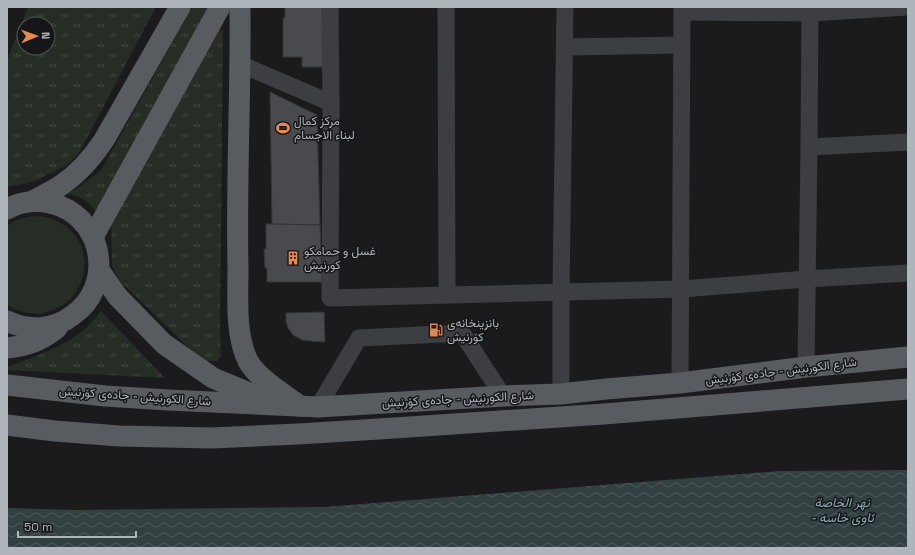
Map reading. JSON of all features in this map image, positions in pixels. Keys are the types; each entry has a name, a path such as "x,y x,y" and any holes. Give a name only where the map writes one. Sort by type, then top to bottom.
{"main road":[{"path":"7,209 14,205 33,201 60,186 87,163 104,140 180,7"},
{"path":"94,237 220,7"},
{"path":"240,7 237,231 239,326 242,345 249,363 255,371 264,379 309,406"},
{"path":"7,348 36,342 50,334 80,311 89,299 96,285 99,270 98,253 94,237 83,222 68,210 51,203 33,201"},
{"path":"99,270 118,297 164,344 213,378 250,393 309,406"},
{"path":"7,321 20,326 44,328 67,320"},
{"name":"شارع الكورنيش - جادەی کۆرنیش","path":"7,385 105,396 309,406 561,394 606,389 680,384 806,367 908,357"},
{"name":"شارع الكورنيش - جادەی کۆرنیش","path":"7,425 55,431 119,436 211,438 379,429 573,416 908,389"}],"street":[{"path":"330,7 330,298 681,289 908,273"},
{"path":"446,7 447,295"},
{"path":"561,394 565,7"},
{"path":"680,384 682,10 810,10 906,7"},
{"path":"806,367 810,10"},
{"path":"565,47 682,45"},
{"path":"240,64 331,103"},
{"path":"809,147 908,142"},
{"path":"309,406 359,338 462,333 503,396"}],"green space":[{"path":"28,7 156,7 79,153 67,165 37,180 7,188 7,60 16,37 16,56 56,56 56,16 24,16"},
{"path":"192,7 209,7 98,215 85,200 77,196 67,194 81,186 102,169"},
{"path":"214,30 223,30 221,356 217,361 206,361 189,348 121,282 112,266 111,217"},
{"path":"40,216 62,223 68,228 77,238 85,262 79,287 72,297 62,306 41,314 19,311 7,304 7,226 27,217"},
{"path":"101,311 165,378 7,370 7,367 52,350 73,338 91,323"}],"water":[{"name":"نهر الخاصة - ئاوی خاسە","path":"908,470 908,548 7,548 7,508 75,510 325,507 780,471"}],"building":[{"path":"285,7 322,7 323,67 302,67 302,57 283,57 283,18 285,18"},
{"path":"270,92 317,115 320,225 272,224"},
{"name":"غسل و حمامكو كورنيش","path":"266,224 320,225 322,282 267,282 267,268 265,268 264,249 266,249"},
{"path":"324,312 325,342 302,340 293,335 288,328 286,313"}],"place":[{"name":"مركز كمال لبناء الاجسام","path":"283,128"},
{"name":"غسل و حمامكو كورنيش","path":"293,258"},
{"name":"بانزینخانەی کۆرنیش","path":"436,330"}]}
